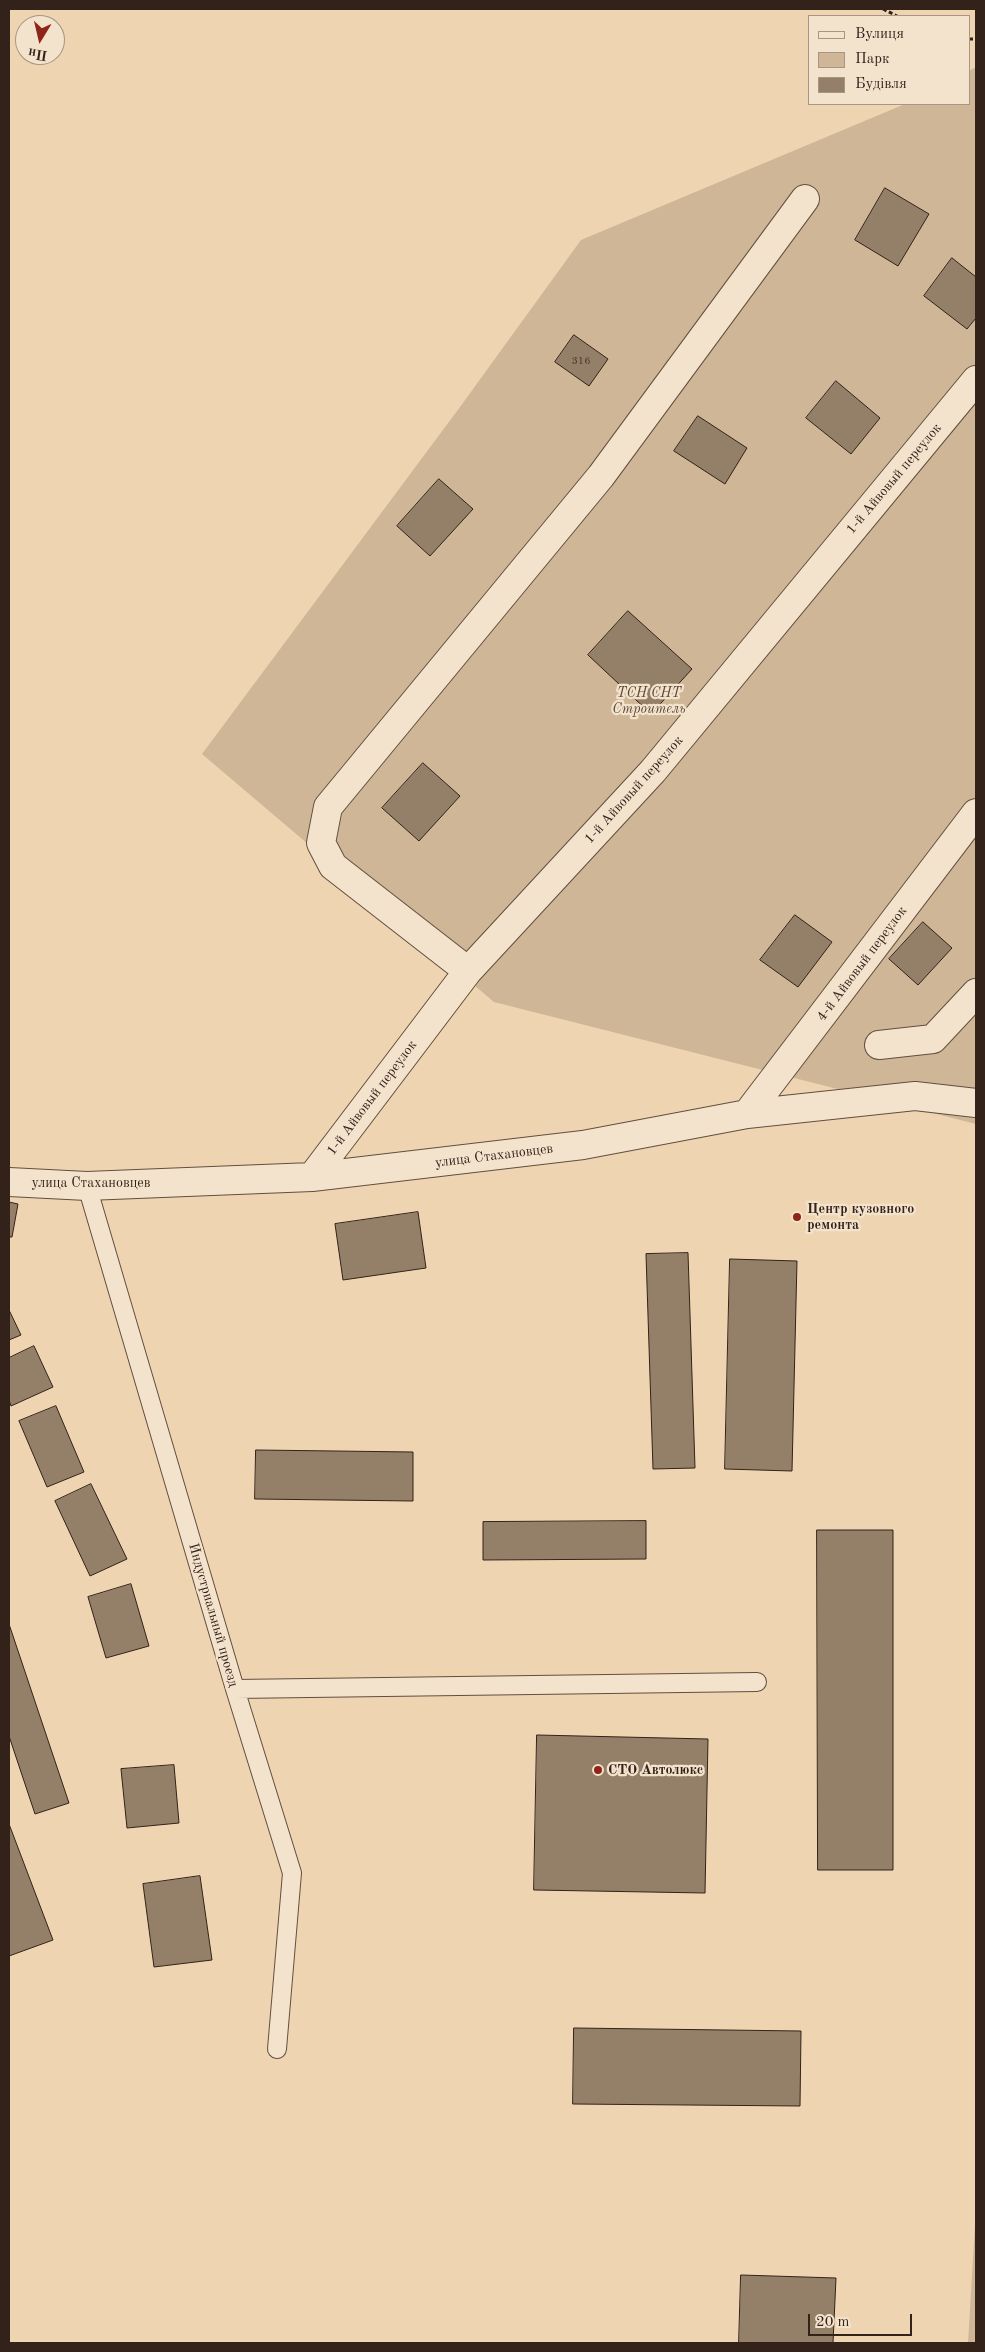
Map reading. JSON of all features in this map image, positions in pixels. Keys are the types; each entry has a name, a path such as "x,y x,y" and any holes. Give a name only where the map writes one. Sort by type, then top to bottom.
{"street":[{"path":"468,971 333,866 321,843 328,807 601,476 805,199"},
{"name":"1-й Айвовый переулок","path":"312,1177 468,971 653,771 976,380"},
{"name":"4-й Айвовый переулок","path":"747,1114 976,813"},
{"path":"879,1046 933,1039 976,993"},
{"name":"улица Стахановцев","path":"9,1182 87,1186 312,1177 583,1145 747,1114 915,1096 976,1103"}],"lane":[{"name":"Индустриальный проезд","path":"87,1186 235,1689 292,1872 278,2049"},
{"path":"235,1689 757,1682"}],"path":[{"path":"883,9 895,15"}],"green space":[{"name":"ТСН СНТ Строитель","path":"976,67 976,1124 494,1002 202,754 460,407 581,240 903,105 970,105 970,70"},
{"path":"976,2208 976,2343 968,2343"}],"building":[{"path":"885,188 929,214 898,266 855,240"},
{"path":"952,258 976,277 976,318 967,329 924,296"},
{"path":"574,335 608,359 589,386 555,362"},
{"path":"836,381 880,418 851,454 806,418"},
{"path":"698,416 747,448 725,484 674,451"},
{"path":"439,479 473,509 430,556 397,526"},
{"path":"628,611 692,669 651,714 588,655"},
{"path":"423,763 460,796 419,841 382,808"},
{"path":"795,915 832,942 798,987 760,960"},
{"path":"923,922 952,948 918,985 889,959"},
{"path":"9,1202 18,1204 12,1237 9,1237"},
{"path":"418,1212 426,1268 343,1280 335,1224"},
{"path":"688,1253 695,1468 653,1469 646,1254"},
{"path":"730,1259 797,1261 792,1471 725,1469"},
{"path":"9,1310 21,1335 9,1340"},
{"path":"34,1346 53,1387 11,1406 9,1400 9,1358"},
{"path":"56,1406 84,1472 47,1487 19,1421"},
{"path":"256,1450 413,1452 413,1501 255,1499"},
{"path":"91,1484 127,1559 90,1576 55,1501"},
{"path":"646,1521 646,1559 483,1560 483,1522"},
{"path":"817,1530 893,1530 893,1870 818,1870"},
{"path":"131,1584 149,1646 106,1658 88,1597"},
{"path":"9,1624 69,1803 35,1814 9,1736"},
{"path":"537,1735 708,1739 705,1893 534,1890"},
{"path":"174,1765 179,1823 127,1828 121,1769"},
{"path":"9,1824 53,1940 9,1956"},
{"path":"200,1876 212,1960 154,1967 143,1884"},
{"path":"574,2028 801,2031 800,2106 573,2104"},
{"path":"741,2275 836,2278 833,2343 739,2343"}],"place":[{"name":"Центр кузовного ремонта","path":"797,1217"},
{"name":"СТО Автолюкс","path":"598,1770"}]}
